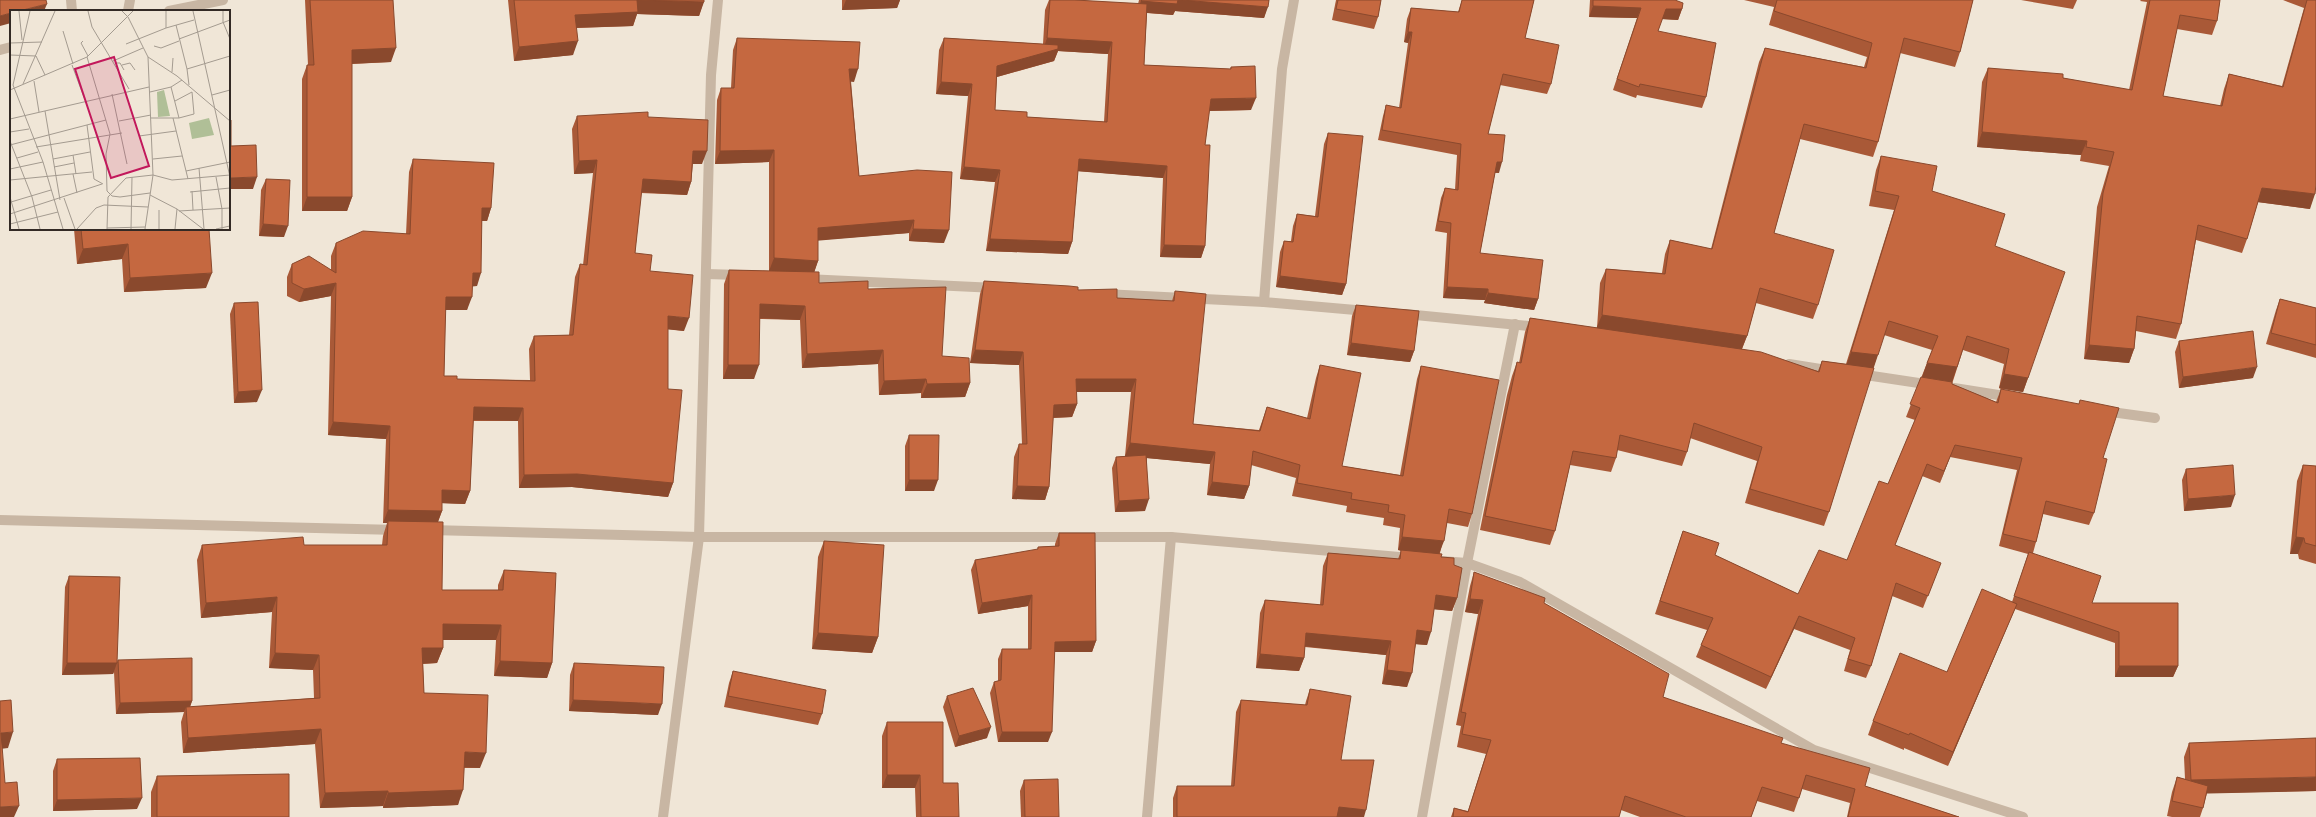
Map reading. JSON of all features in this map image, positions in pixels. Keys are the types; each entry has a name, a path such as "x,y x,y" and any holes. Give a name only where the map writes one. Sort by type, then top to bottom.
{"street":[{"path":"71,0 72,10"},
{"path":"128,10 130,0"},
{"path":"174,10 223,0"},
{"path":"663,817 699,536 711,75 718,0"},
{"path":"1264,302 1282,69 1294,0"},
{"path":"0,50 10,47"},
{"path":"706,274 754,276"},
{"path":"794,278 1009,289"},
{"path":"1097,294 1264,302 1374,312"},
{"path":"1398,314 1547,328"},
{"path":"1422,817 1467,563 1515,324"},
{"path":"1776,362 2021,398"},
{"path":"2092,409 2155,418"},
{"path":"0,520 405,530"},
{"path":"421,530 699,536 1171,537 1467,563 1520,582 1814,750 2023,817"},
{"path":"1147,817 1171,537"}],"building":[{"path":"0,0 46,0 47,4 23,10 10,10 10,13 0,16"},
{"path":"310,0 393,0 396,48 352,50 352,197 307,197 307,65 314,65"},
{"path":"514,0 637,0 638,12 575,15 578,41 519,47"},
{"path":"637,0 704,0 704,2"},
{"path":"1050,0 1147,4 1144,65 1231,69 1231,67 1255,66 1256,98 1211,99 1205,145 1210,145 1205,246 1164,245 1167,166 1079,159 1072,242 990,239 1000,170 964,167 972,84 941,82 944,38 1058,45 1058,49 997,66 995,110 1027,112 1027,117 1107,122 1112,42 1047,38"},
{"path":"1178,0 1177,4 1141,1"},
{"path":"1182,0 1269,0 1268,7"},
{"path":"1338,0 1381,0 1378,17 1336,9"},
{"path":"1462,0 1534,0 1525,38 1559,45 1551,84 1503,74 1488,134 1505,135 1502,162 1497,162 1480,253 1543,260 1538,299 1488,293 1488,289 1447,287 1451,223 1438,221 1445,188 1458,190 1461,144 1382,130 1386,105 1401,108 1412,32 1408,32 1411,8 1459,12"},
{"path":"1593,0 1675,0 1683,3 1682,9 1666,9 1658,31 1716,43 1706,97 1640,84 1639,87 1617,79 1641,8 1593,6"},
{"path":"1777,0 1973,0 1960,52 1904,38 1878,142 1804,124 1774,233 1834,250 1818,305 1760,288 1747,336 1602,315 1606,269 1665,274 1670,240 1712,249 1765,48 1866,68 1872,43 1774,11"},
{"path":"2150,0 2220,0 2217,21 2180,15 2163,96 2222,106 2229,74 2283,87 2307,0 2316,0 2315,194 2262,188 2247,239 2198,225 2181,324 2137,316 2134,349 2089,345 2103,193 2114,152 2086,147 2087,141 1982,132 1988,68 2063,74 2063,78 2132,90"},
{"path":"737,38 860,42 858,69 849,69 859,176 917,170 952,172 949,230 913,229 914,220 818,228 818,261 774,258 774,150 720,151 721,88 734,88"},
{"path":"648,112 648,117 708,120 707,151 693,151 691,182 643,179 635,253 652,255 650,271 693,275 689,318 668,316 668,389 682,390 673,483 577,474 524,475 523,408 474,407 470,491 442,490 442,511 388,510 390,426 333,422 336,283 304,289 292,283 292,264 309,256 336,273 336,243 363,231 410,234 413,159 494,163 491,208 482,208 481,273 473,273 472,297 446,297 444,376 457,376 457,379 535,381 534,336 573,335 580,264 587,265 597,160 579,161 577,116"},
{"path":"230,120 231,146 256,145 257,177 230,178"},
{"path":"1328,133 1363,136 1346,284 1280,276 1284,241 1293,242 1297,214 1318,217"},
{"path":"1881,156 1937,166 1932,191 2005,214 1995,246 2065,272 2028,378 2004,374 2009,349 1967,336 1957,367 1927,363 1938,336 1889,321 1878,355 1851,352 1899,196 1875,191"},
{"path":"266,179 290,180 288,226 263,224"},
{"path":"81,230 209,230 212,273 130,278 128,244 83,249"},
{"path":"729,270 819,272 819,283 868,281 868,289 946,287 942,356 969,358 970,383 927,384 926,379 884,381 883,350 807,354 805,306 760,304 759,365 728,365"},
{"path":"984,281 1069,286 1078,287 1078,290 1117,289 1117,298 1174,301 1175,291 1206,294 1193,424 1260,431 1267,407 1310,419 1320,365 1361,373 1342,466 1403,476 1421,366 1499,380 1472,514 1449,509 1444,541 1402,537 1405,515 1388,512 1389,505 1351,499 1352,493 1297,483 1300,465 1253,451 1249,486 1212,482 1215,452 1130,443 1136,379 1076,379 1077,404 1054,405 1049,487 1017,486 1019,444 1027,444 1023,352 975,350"},
{"path":"2280,299 2316,308 2316,345 2271,333"},
{"path":"258,302 262,390 238,392 234,303"},
{"path":"1356,305 1419,311 1414,351 1351,343"},
{"path":"1530,318 1761,352 1819,372 1822,361 1874,368 1829,512 1750,489 1762,447 1694,423 1687,452 1620,435 1616,458 1573,451 1555,531 1485,516 1517,362 1521,363"},
{"path":"2253,331 2257,367 2183,377 2179,341"},
{"path":"1921,377 1952,382 1952,384 1998,403 2001,389 2079,404 2080,400 2119,408 2103,458 2107,459 2094,513 2046,501 2036,542 2003,534 2022,458 1955,445 1944,471 1927,464 1895,545 1941,563 1928,596 1896,583 1871,666 1848,659 1855,638 1799,616 1771,677 1701,645 1713,618 1660,601 1683,531 1719,543 1715,555 1798,594 1819,550 1847,560 1879,481 1888,484 1920,408 1910,404"},
{"path":"909,435 939,435 938,480 909,480"},
{"path":"1146,455 1149,499 1119,501 1116,457"},
{"path":"2233,465 2235,495 2188,499 2186,469"},
{"path":"2303,465 2316,466 2316,546 2305,543 2304,538 2296,537"},
{"path":"388,521 443,522 442,590 503,590 504,570 556,573 552,663 500,661 501,625 443,624 443,648 422,648 424,693 488,695 486,753 465,752 463,790 388,793 388,791 325,793 321,729 188,738 186,707 320,698 319,655 275,653 277,597 206,603 202,545 303,537 304,545 387,545"},
{"path":"1059,533 1095,533 1096,641 1055,642 1052,732 1002,732 994,682 1001,680 1002,649 1031,649 1032,595 982,603 975,560 1038,549 1038,547 1059,546"},
{"path":"824,541 884,545 878,637 818,633"},
{"path":"1401,550 1442,554 1441,557 1454,558 1454,565 1462,568 1457,598 1436,595 1431,632 1417,630 1412,673 1387,670 1391,641 1306,633 1304,658 1260,654 1265,600 1323,605 1328,553 1400,559"},
{"path":"2029,552 2101,576 2092,603 2178,603 2178,666 2119,666 2119,632 2014,596"},
{"path":"1474,572 1545,598 1544,603 1669,674 1663,697 1783,738 1781,743 1870,768 1865,786 1959,817 1848,817 1855,789 1806,775 1799,798 1762,787 1751,817 1686,817 1625,796 1619,817 1453,817 1454,808 1468,812 1491,740 1462,734 1466,713 1461,712 1483,600 1470,599"},
{"path":"69,576 120,577 117,663 67,663"},
{"path":"1982,589 2017,604 1953,752 1910,733 1909,735 1873,721 1900,653 1947,672"},
{"path":"192,658 192,701 120,703 118,660"},
{"path":"574,663 664,667 662,704 573,700"},
{"path":"733,671 826,690 822,714 728,696"},
{"path":"973,688 991,727 959,736 947,696"},
{"path":"1310,689 1351,696 1341,760 1374,760 1366,810 1339,807 1337,817 1177,817 1177,786 1234,786 1241,700 1307,705"},
{"path":"11,700 13,732 1,733 5,783 17,782 19,806 0,807 0,701"},
{"path":"887,722 943,722 943,783 958,783 959,817 921,817 920,775 887,775"},
{"path":"2316,738 2316,777 2191,780 2189,743"},
{"path":"140,758 142,798 57,800 57,759"},
{"path":"289,774 289,817 157,817 157,776"},
{"path":"2177,777 2208,786 2203,808 2172,801"},
{"path":"1058,779 1059,817 1025,817 1024,780"}]}
